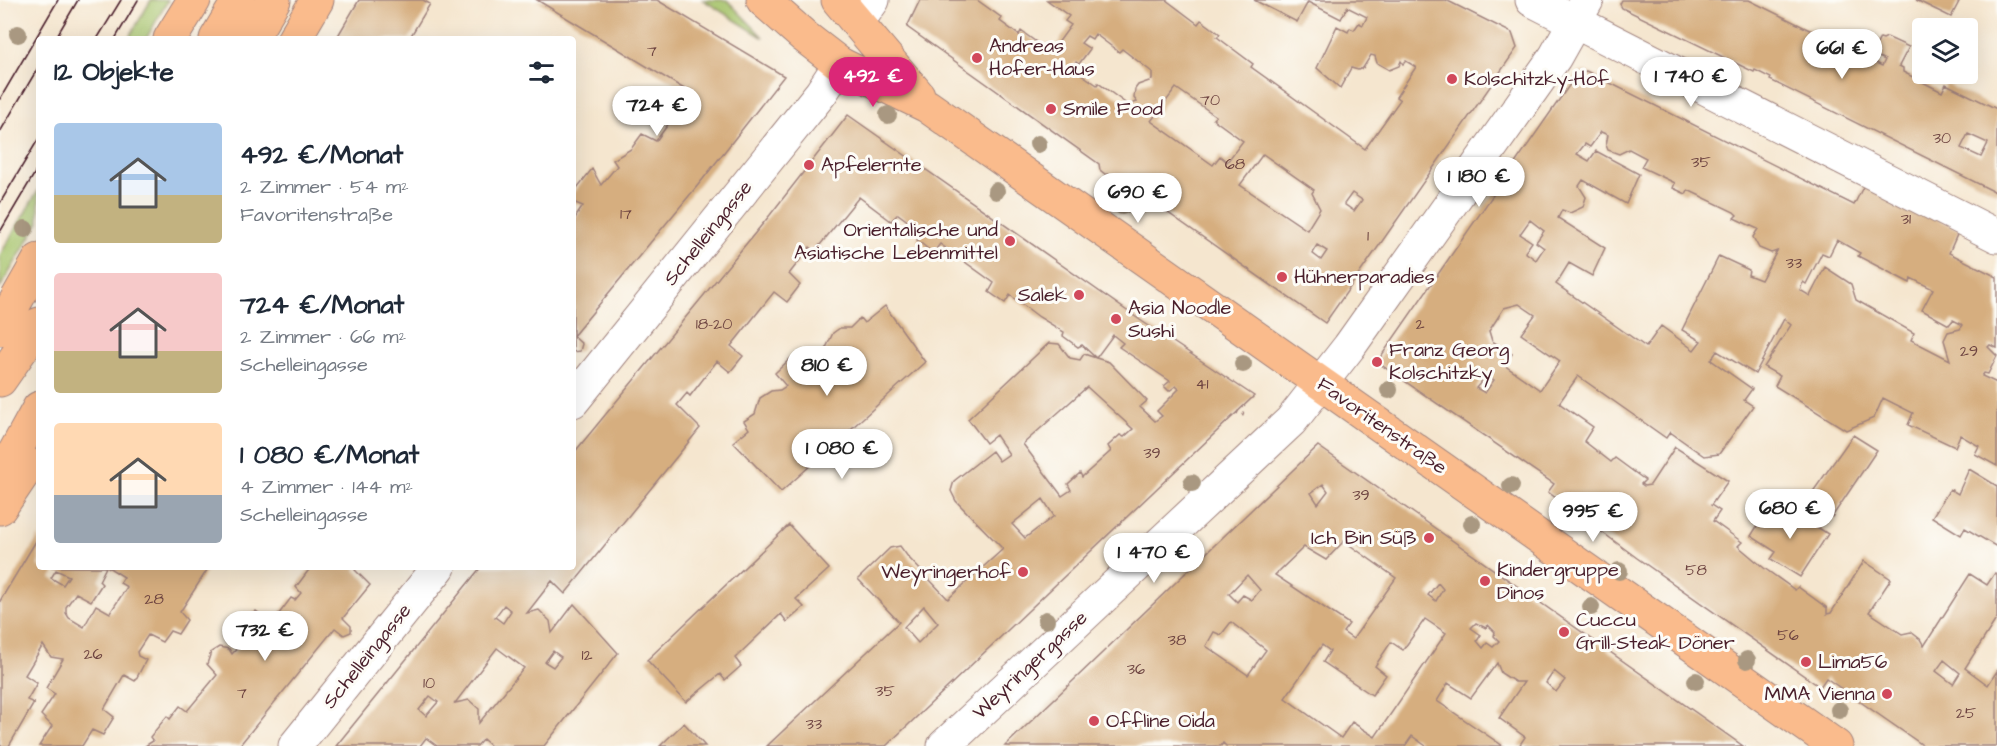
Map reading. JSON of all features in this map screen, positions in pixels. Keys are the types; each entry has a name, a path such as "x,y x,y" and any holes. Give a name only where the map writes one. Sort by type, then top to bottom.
{"main road":[{"path":"172,36 194,0"},
{"path":"218,36 239,0"},
{"path":"253,36 274,0"},
{"path":"296,36 317,0"},
{"name":"Favoritenstraße","path":"764,0 840,64 927,106 1836,746"},
{"name":"Favoritenstraße","path":"856,8 927,106"},
{"path":"0,329 36,265"},
{"path":"0,380 36,328"},
{"path":"0,479 36,413"},
{"path":"0,508 36,454"}],"street":[{"path":"1532,0 1581,11 1997,236"},
{"name":"Weyringergasse","path":"944,746 1291,421 1361,330 1555,57 1581,11"},
{"name":"Schelleingasse","path":"576,397 821,93 840,64"},
{"name":"Schelleingasse","path":"295,746 437,570"}],"path":[{"path":"1237,412 1247,416"}],"green space":[{"path":"151,0 168,0 148,36 130,36"},
{"path":"703,0 727,0 763,37 762,37"},
{"path":"36,194 36,227 0,288 0,255"}],"building":[{"path":"359,0 423,0 430,4 411,36 338,36"},
{"path":"537,0 657,0 784,76 703,179 576,332 576,216 583,206 576,203 576,189 592,169 601,185 617,166 613,160 631,149 642,134 656,141 691,93"},
{"path":"920,0 977,0 1002,18 1000,21 1019,35 1021,31 1046,49 1050,44 1055,47 1071,25 1065,21 1069,16 1047,0 1166,0 1198,24 1201,20 1220,34 1217,37 1253,64 1251,67 1365,149 1400,100 1396,97 1416,67 1406,61 1403,64 1401,61 1399,66 1389,70 1377,63 1375,56 1371,55 1363,68 1358,70 1351,68 1340,88 1317,68 1337,26 1348,32 1350,28 1354,30 1359,23 1363,25 1367,17 1347,7 1341,19 1308,2 1297,22 1254,0 1446,0 1512,33 1517,48 1325,323 1114,175 1105,174 1100,170 1099,164 907,27","holes":["1095,34 1119,52 1122,49 1152,72 1152,80 1138,85 1135,89 1134,98 1137,102 1128,105 1071,67 1076,62 1079,64 1090,49 1081,43 1087,36 1092,39","1176,88 1216,116 1213,119 1243,141 1227,162 1220,156 1213,165 1151,121","1263,154 1314,190 1312,193 1320,209 1307,230 1240,185","1352,193 1362,200 1354,211 1344,204","1317,245 1327,251 1321,260 1312,253"]},
{"path":"1622,0 1749,0 1882,66 1885,60 1877,56 1877,51 1874,50 1880,38 1887,37 1909,47 1899,66 1903,68 1903,72 1912,77 1912,84 1926,84 1942,92 1946,84 1997,109 1997,193 1770,80 1771,78 1755,70 1754,72 1622,8 1620,4","holes":["1968,134 1988,143 1981,157 1961,148"]},
{"path":"1916,0 1960,0 1951,17"},
{"path":"1586,71 1854,205 1865,183 1959,230 1949,253 1997,277 1997,348 1990,345 1988,347 1997,356 1988,374 1984,373 1982,376 1997,383 1997,466 1975,454 1979,446 1960,435 1955,447 1908,425 1913,413 1883,398 1874,418 1846,430 1775,386 1780,376 1764,367 1791,325 1784,319 1755,374 1717,351 1711,360 1752,389 1744,400 1753,406 1719,454 1704,456 1670,432 1666,438 1578,376 1559,403 1593,427 1584,441 1611,462 1615,458 1645,480 1641,484 1644,486 1650,485 1675,447 1728,481 1711,505 1720,511 1713,521 1742,542 1738,546 1764,568 1795,590 1798,587 1827,608 1827,614 1831,613 1864,561 1891,579 1869,612 1902,634 1911,632 1920,639 1924,646 1970,574 1987,585 1995,573 1997,574 1997,618 1965,668 1988,685 1997,671 1997,746 1924,746 1826,678 1820,687 1548,492 1554,484 1377,362 1578,73","holes":["1601,132 1608,135 1606,145 1608,150 1619,154 1629,149 1646,158 1641,167 1675,183 1673,188 1686,194 1688,190 1734,212 1737,215 1734,218 1758,229 1753,237 1759,248 1771,253 1777,251 1761,280 1748,275 1749,270 1719,256 1682,330 1701,341 1694,350 1661,326 1646,347 1556,284 1569,263 1592,276 1605,248 1558,218 1562,210 1570,213 1583,207 1586,197 1579,186 1583,180 1626,204 1639,174 1596,151 1589,161 1577,154 1585,144 1590,147","1530,220 1544,231 1536,242 1544,248 1536,260 1525,252 1532,242 1520,234","1837,240 1860,253 1858,256 1910,283 1911,278 1933,289 1922,310 1949,325 1953,320 1963,325 1960,329 1948,332 1944,340 1950,360 1911,340 1914,333 1856,300 1851,284 1825,267 1810,296 1800,290 1803,282 1806,284 1822,253 1829,256","1519,304 1535,315 1521,334 1560,361 1540,390 1504,365 1512,354 1492,341 1489,331 1504,308","1487,375 1494,380 1485,393 1476,388","1944,660 1960,673 1953,684 1936,671"]},
{"path":"848,115 1140,320 1254,396 886,746 767,746 899,622 858,579 890,548 900,546 948,599 1003,549 956,501 951,491 954,481 992,451 999,461 1009,454 996,435 986,443 968,419 1049,343 1059,344 1070,358 1080,360 1084,354 1096,358 1082,345 1078,347 1063,336 1064,332 1010,295 1005,303 989,292 994,283 940,244 933,253 917,240 924,233 898,214 891,221 859,197 815,251 810,247 789,274 800,285 787,302 774,292 731,346 743,356 730,372 717,361 690,396 687,393 677,405 700,428 565,594 552,581 527,613 539,610 550,621 552,633 574,604 618,653 544,746 491,746 483,739 477,746 437,746 426,738 420,746 336,746 479,570 576,570 576,450 770,215","holes":["1113,335 1123,343 1119,347 1170,381 1164,386 1169,391 1176,386 1179,389 1157,411 1162,416 1155,421 1140,407 1147,401 1109,362 1096,358","1087,387 1133,429 1124,437 1120,435 1108,446 1111,451 1082,477 1080,473 1068,484 1071,490 1062,496 1023,444","1043,499 1054,516 1025,538 1012,524","504,605 511,611 503,623 495,617","924,606 938,623 918,643 904,627","497,648 524,668 479,723 479,709 469,700 455,703","553,651 561,657 553,667 545,662","430,696 438,702 426,716 419,710"]},
{"path":"885,306 925,362 781,492 733,442 749,429 744,421 755,414 760,398 786,386 775,373 792,357 806,375 820,364 815,359 825,350 833,333 840,328 850,328 860,318 864,323"},
{"path":"576,339 582,344 580,351 576,352"},
{"path":"1853,435 1877,450 1832,517 1807,500"},
{"path":"1318,446 1743,746 1519,746 1525,737 1499,718 1524,682 1515,682 1501,673 1497,663 1471,698 1448,683 1437,701 1503,746 1426,746 1412,736 1405,746 1226,746 1223,743 1221,746 1005,746","holes":["1323,484 1328,491 1318,504 1311,493","1344,541 1396,578 1353,639 1343,632 1349,624 1275,575 1304,547 1326,560","1247,575 1260,590 1252,600 1243,595 1237,602 1229,594","1438,583 1443,589 1436,601 1428,595","1425,619 1446,633 1375,737 1352,722 1341,738 1285,698 1322,645 1330,651 1323,662 1372,695 1386,675 1375,666 1391,642 1403,650","1231,622 1266,650 1248,675 1206,646 1214,632 1221,635","1476,623 1486,628 1488,625 1495,632 1494,636 1499,641 1493,647 1487,643 1483,648 1477,641 1481,635 1471,628","1554,671 1565,680 1556,692 1546,683"]},
{"path":"1969,469 1997,486 1997,547 1965,528 1961,535 1932,517 1950,489 1958,494"},
{"path":"1769,507 1795,524 1800,516 1828,534 1800,577 1771,559 1776,552 1751,536"},
{"path":"789,525 829,569 796,599 804,607 787,622 781,614 735,658 741,666 725,680 720,674 686,702 647,660"},
{"path":"36,541 36,570 56,570 104,570 99,581 102,584 91,601 76,593 66,607 69,618 84,627 96,605 110,613 127,587 120,583 124,577 113,570 207,570 180,612 187,620 178,634 170,631 162,642 148,635 137,652 138,656 146,660 135,681 124,675 104,709 114,717 103,735 92,730 82,746 39,746 52,726 41,715 55,694 46,688 63,659 51,657 43,645 25,675 37,683 27,700 34,703 9,746 0,746 0,601","holes":["56,570 69,576 63,585 51,578"]},
{"path":"309,570 355,570 370,585 343,618 351,626 351,632 344,635 335,628 239,746 145,746 153,741 150,737 167,716 170,719 180,706 187,711 217,675 207,664 211,652 219,647 229,649 232,654 252,632 244,624 256,611 272,623 291,598 295,600 301,593 296,587"},
{"path":"684,723 705,746 660,746"}],"tram line":[{"path":"37,36 58,0"},
{"path":"57,36 78,0"},
{"path":"99,36 121,0"},
{"path":"117,36 138,0"},
{"path":"0,99 36,38"},
{"path":"0,132 36,71"},
{"path":"0,203 36,143"},
{"path":"0,232 36,171"}],"place":[{"name":"Andreas Hofer-Haus","path":"977,58"},
{"name":"Kolschitzky-Hof","path":"1452,79"},
{"name":"Smile Food","path":"1051,109"},
{"name":"Apfelernte","path":"809,165"},
{"name":"Orientalische und Asiatische Lebenmittel","path":"1010,241"},
{"name":"Hühnerparadies","path":"1282,277"},
{"name":"Salek","path":"1079,295"},
{"name":"Asia Noodle Sushi","path":"1116,319"},
{"name":"Franz Georg Kolschitzky","path":"1377,362"},
{"name":"Ich Bin Süß","path":"1429,538"},
{"name":"Weyringerhof","path":"1023,572"},
{"name":"Kindergruppe Dinos","path":"1485,581"},
{"name":"Cuccu Grill-Steak Döner","path":"1564,632"},
{"name":"Lima56","path":"1806,662"},
{"name":"MMA Vienna","path":"1887,694"},
{"name":"Offline Oida","path":"1094,721"}]}
